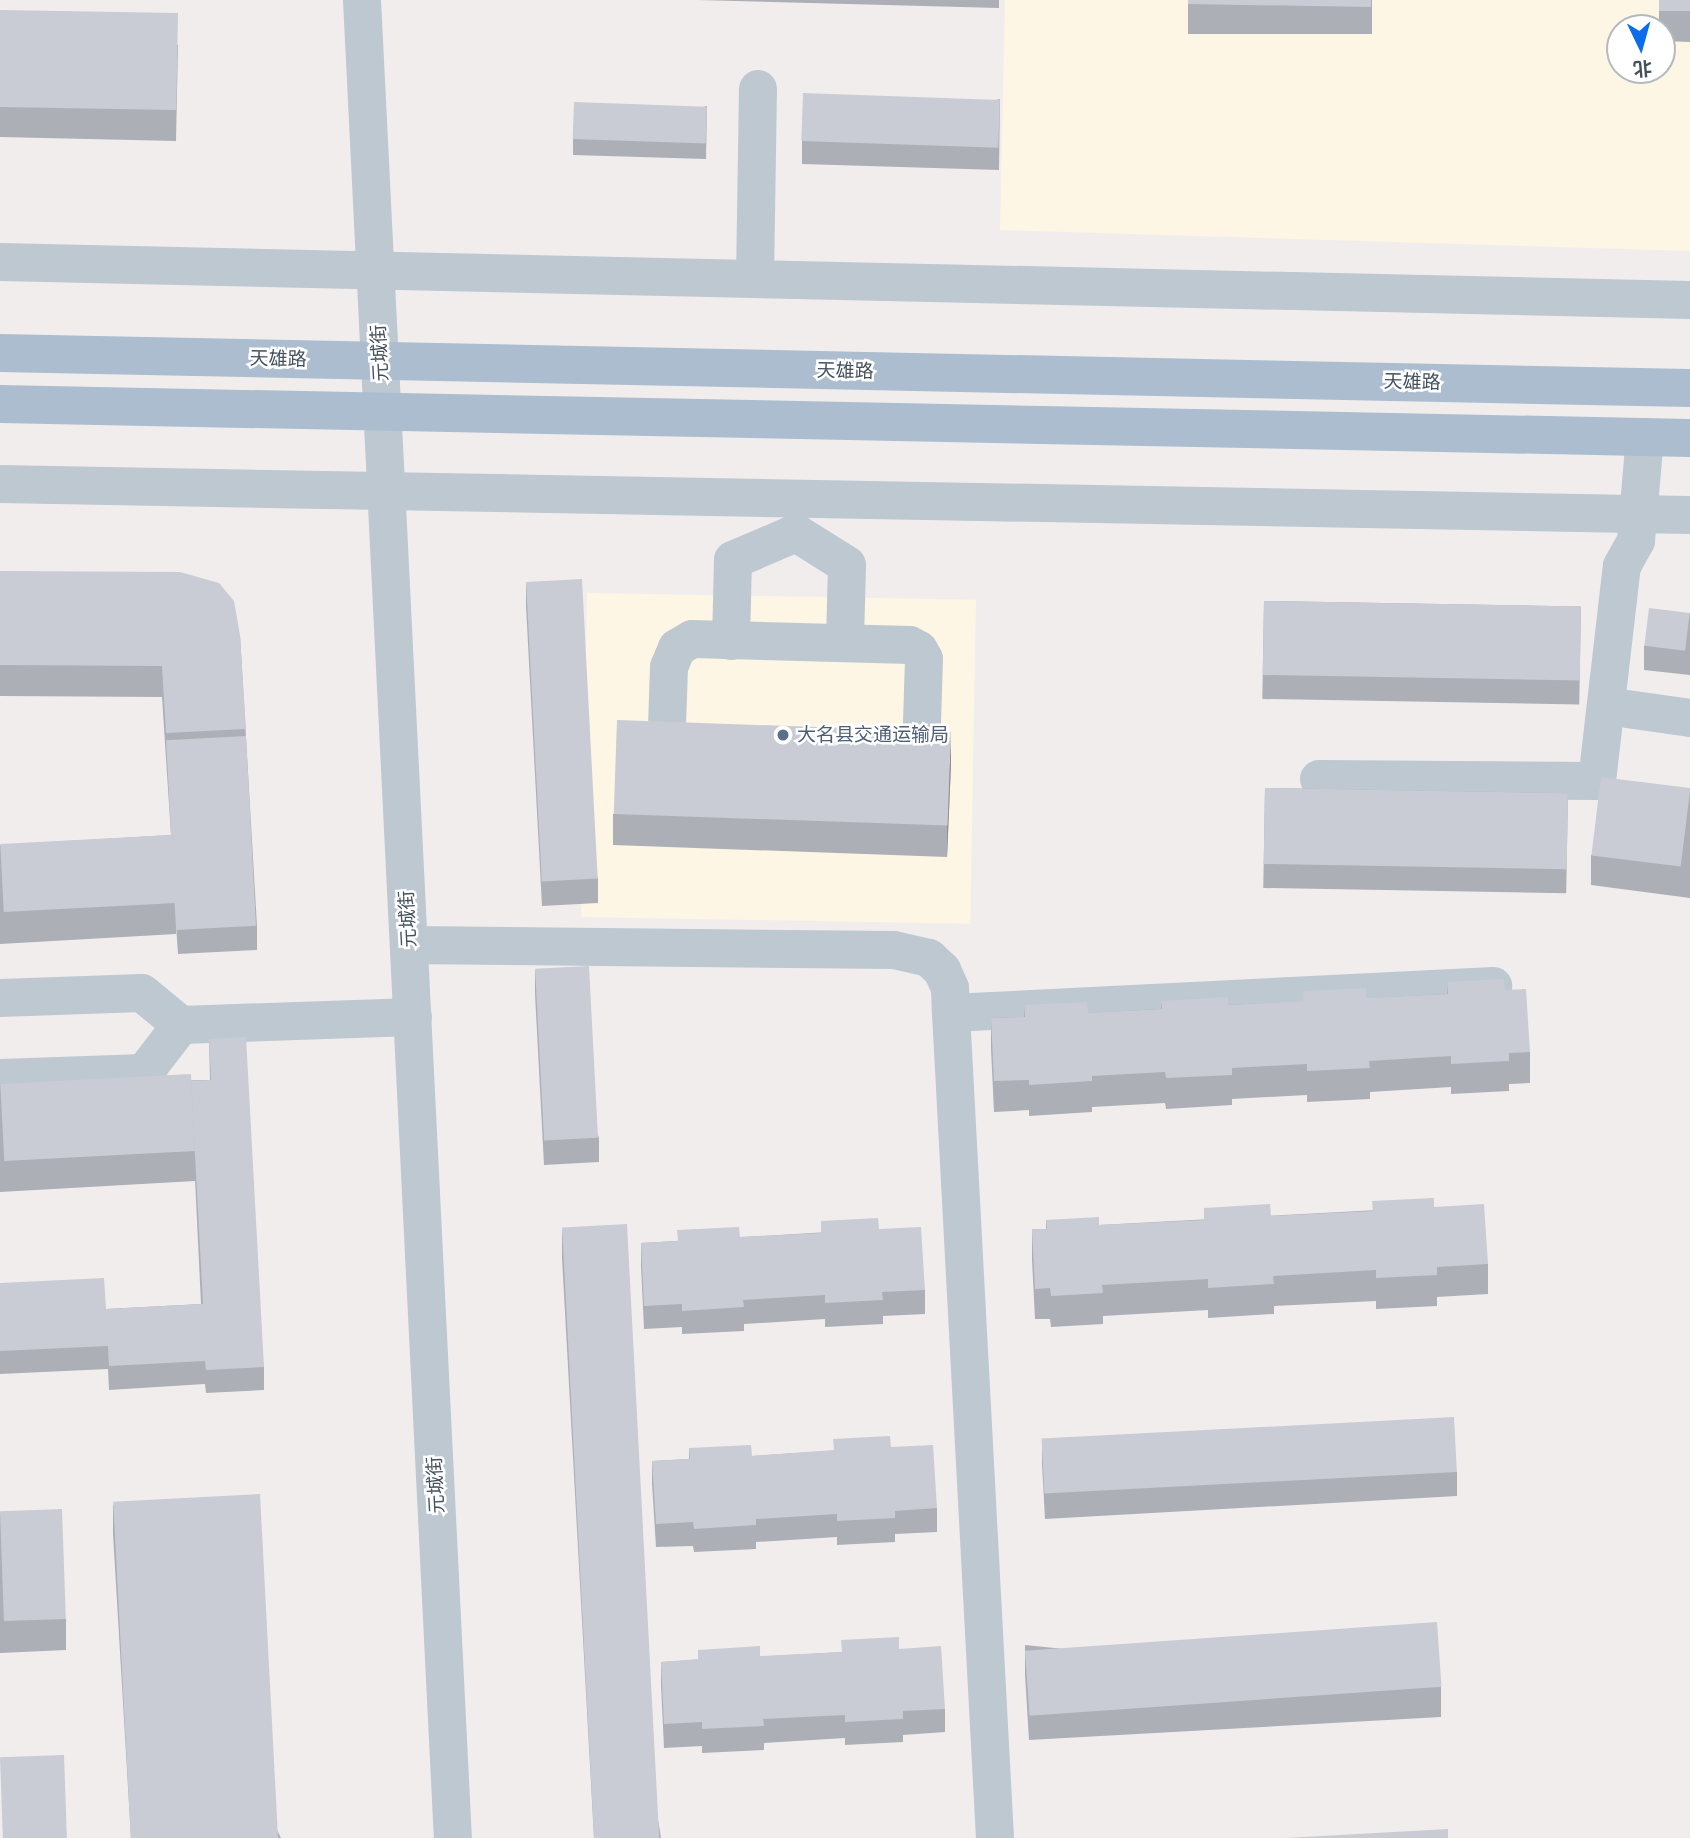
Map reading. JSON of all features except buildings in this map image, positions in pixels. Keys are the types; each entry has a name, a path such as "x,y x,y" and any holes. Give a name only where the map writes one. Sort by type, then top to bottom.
{"main road":[{"name":"天雄路","path":"0,354 1690,388"},
{"path":"0,404 1690,438"}],"street":[{"name":"元城街","path":"362,0 453,1838"},
{"path":"755,279 758,89"},
{"path":"0,262 1690,300"},
{"path":"1319,779 1597,781 1622,566 1636,541 1645,437"},
{"path":"0,484 1690,515"},
{"path":"731,641 733,560 796,533 848,565 845,643"},
{"path":"667,727 669,667 677,648 692,639 910,645 919,650 924,659 922,724"},
{"path":"1606,706 1690,718"},
{"path":"409,945 894,950 929,958 942,970 950,988 995,1838"},
{"path":"951,1013 1493,986"},
{"path":"0,998 142,993 181,1025 413,1017"},
{"path":"0,1078 144,1073 181,1025"}],"shaded area":[{"path":"1005,0 1690,0 1690,251 1000,230"},
{"name":"大名县交通运输局","path":"587,593 976,600 970,924 581,917"}],"place":[{"name":"大名县交通运输局","path":"783,735"}]}
